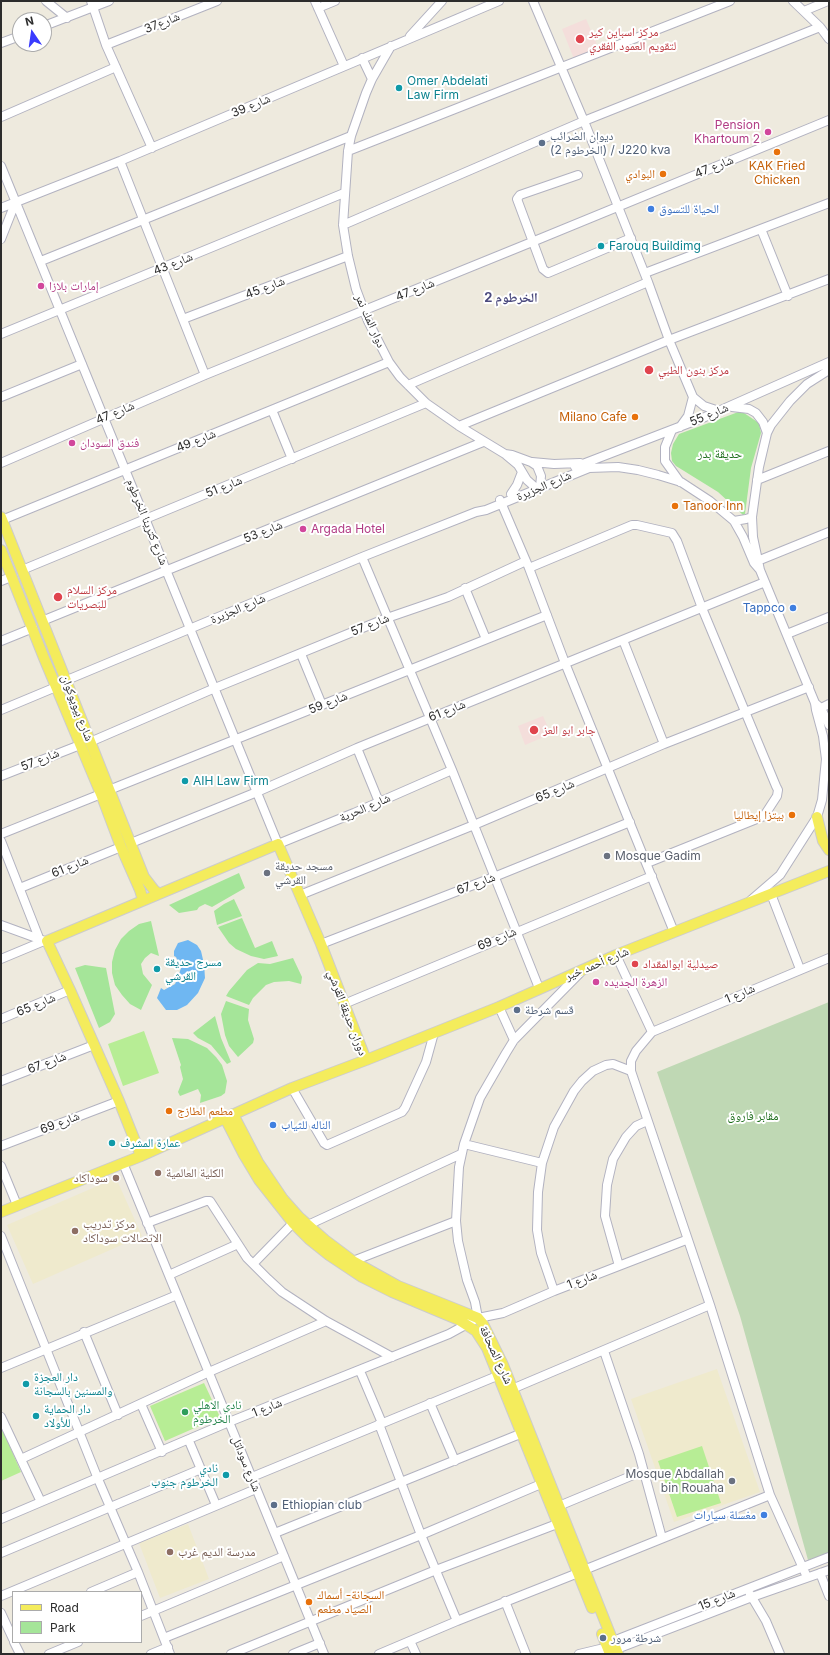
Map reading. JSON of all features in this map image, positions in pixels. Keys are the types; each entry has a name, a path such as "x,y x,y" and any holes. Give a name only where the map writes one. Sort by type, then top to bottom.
{"main road":[{"name":"شارع بيويوكوان","path":"2,519 67,680 90,742 105,792 126,845 143,900"},
{"name":"شارع بيويوكوان","path":"1,550 80,744 105,792"},
{"path":"817,817 823,841 829,850"},
{"path":"141,1156 119,1101 70,990 43,940 159,894 278,844"},
{"name":"دوران حديقة القرشي","path":"1,1212 141,1156 292,1088 366,1060 321,944 278,844"},
{"name":"شارع بيويوكوان","path":"126,845 144,877 151,887 159,894"},
{"name":"شارع أحمد خير","path":"366,1060 499,1007 616,955 829,871"},
{"name":"شارع الصحافة","path":"229,1116 244,1155 259,1180 293,1223 329,1255 362,1277 392,1292 466,1324 476,1331 487,1348 541,1484 555,1507 557,1524 581,1572"},
{"name":"شارع الصحافة","path":"229,1116 283,1199 308,1225 353,1261 398,1286 478,1318 483,1324 512,1388 555,1507 610,1649"}],"street":[{"path":"46,1 66,18"},
{"path":"52,23 66,18 93,4 109,1"},
{"name":"شارع37","path":"106,45 217,1"},
{"path":"335,1 316,4 344,66"},
{"path":"407,39 442,1"},
{"name":"شارع 39","path":"1,208 152,148 499,1"},
{"path":"533,1 631,238 669,340 693,397 704,406 723,409 740,407 752,411 763,422 767,433"},
{"path":"348,151 730,1"},
{"path":"793,1 820,27 829,39"},
{"path":"804,11 828,1"},
{"path":"93,4 106,45 152,148"},
{"path":"343,225 584,122 820,27"},
{"path":"1,43 12,39"},
{"name":"دوار المك نمر","path":"391,46 372,79 351,136 344,193 343,225 348,256 356,289 368,321 390,362 408,385 426,403 483,442 505,454 531,462 588,465"},
{"path":"362,58 372,79"},
{"path":"1,117 116,67"},
{"name":"شارع 47","path":"1,463 104,417 205,375 829,120"},
{"path":"40,261 351,136"},
{"path":"120,161 205,375"},
{"name":"شارع كترينا الخرطوم","path":"1,166 278,844"},
{"path":"578,175 532,190 516,198 543,269 548,273 631,238"},
{"name":"شارع 43","path":"1,334 344,193"},
{"path":"1,239 16,201"},
{"path":"645,273 829,203"},
{"path":"761,229 788,296"},
{"name":"شارع 45","path":"183,319 348,256"},
{"path":"459,426 669,340 788,296 829,279"},
{"path":"408,385 648,282"},
{"path":"820,366 829,355"},
{"name":"شارع 49","path":"2,519 390,362"},
{"name":"شارع 55","path":"588,465 723,409 829,362"},
{"path":"1,397 82,364"},
{"path":"757,562 752,517 757,480 767,433 776,417 790,401 813,380 829,370"},
{"path":"680,427 688,416 693,397"},
{"name":"شارع 51","path":"22,570 426,403"},
{"path":"272,410 292,459"},
{"path":"672,430 667,438 665,447 665,461 681,482"},
{"name":"شارع 53","path":"42,621 483,442"},
{"path":"757,480 829,452"},
{"path":"505,454 537,485"},
{"path":"531,462 538,468 537,485"},
{"path":"588,465 638,470 681,482 710,501 734,521 757,562 809,686 829,725"},
{"name":"شارع الجزيرة","path":"1,710 56,687 67,680 362,557 476,512 484,506 500,501 588,465"},
{"path":"511,494 517,485 522,472"},
{"name":"شارع الجزيرة","path":"500,501 511,494 537,485"},
{"path":"500,501 527,564 565,663 674,932"},
{"path":"734,521 746,520 752,517"},
{"name":"شارع 57","path":"90,742 214,688 387,618 448,597 465,588 627,526 637,525 672,533 702,608"},
{"path":"757,562 829,532"},
{"path":"362,557 452,770 539,988"},
{"path":"1,581 12,577"},
{"name":"شارع 61","path":"20,888 257,792 429,718 765,582"},
{"path":"465,588 486,639"},
{"path":"647,863 761,818 766,814 777,796 778,790 702,608"},
{"name":"شارع 59","path":"1,834 547,615"},
{"path":"787,634 829,617"},
{"path":"1,640 33,628"},
{"path":"624,640 664,744"},
{"path":"301,654 322,705"},
{"name":"شارع 65","path":"300,895 474,825 664,744 809,686"},
{"path":"746,905 780,875 817,817 822,800 828,757 823,736 820,706"},
{"name":"شارع 57","path":"1,776 80,744"},
{"path":"357,748 379,802"},
{"name":"شارع الحرية","path":"278,844 452,770"},
{"name":"شارع 67","path":"321,944 494,877 630,822"},
{"path":"1,841 43,940"},
{"name":"شارع 69","path":"344,1004 516,931 652,876"},
{"path":"771,894 800,969"},
{"path":"1,925 43,940"},
{"path":"1,959 43,940"},
{"path":"616,955 652,1032 636,1051 631,1061 631,1071 686,1240 710,1305 770,1495 801,1567 807,1577"},
{"name":"شارع 1","path":"652,1032 829,958"},
{"path":"478,1318 474,1297 467,1280 458,1241 456,1221 458,1180 461,1154 464,1144 480,1098 514,1040 585,968"},
{"name":"شارع 65","path":"1,1019 70,990"},
{"path":"499,1007 514,1040"},
{"path":"292,1088 324,1143 327,1145 402,1112 426,1062 434,1033"},
{"name":"شارع 67","path":"1,1080 94,1045"},
{"path":"554,1291 541,1253 537,1230 538,1192 542,1162 554,1127 567,1102 582,1081 593,1071 606,1065 613,1064 631,1071"},
{"name":"شارع 69","path":"1,1146 119,1101"},
{"path":"619,1266 605,1216 607,1185 613,1159 626,1137 636,1126 647,1122"},
{"path":"464,1144 542,1162"},
{"path":"308,1225 461,1154"},
{"name":"شارع سوداتل","path":"123,1163 324,1654"},
{"path":"1,1166 17,1205"},
{"path":"147,1223 208,1200 214,1205 238,1244 253,1264 282,1292 326,1321 392,1357"},
{"path":"353,1261 456,1221"},
{"path":"253,1264 293,1223"},
{"path":"1,1236 98,1479 138,1572 169,1651 151,1654"},
{"name":"شارع 1","path":"1,1519 189,1441 229,1422 360,1371 449,1334 478,1318 503,1313 554,1291 686,1240"},
{"path":"169,1275 238,1244"},
{"path":"1,1368 84,1332 177,1295"},
{"path":"512,1388 604,1351 710,1305"},
{"path":"21,1459 208,1372 326,1321"},
{"path":"84,1332 118,1415"},
{"path":"604,1351 639,1454 662,1538"},
{"path":"360,1371 381,1424 400,1482 457,1621"},
{"path":"252,1477 497,1376"},
{"path":"430,1403 455,1461"},
{"path":"141,1404 162,1452"},
{"path":"1,1417 41,1502"},
{"path":"275,1533 520,1434"},
{"path":"189,1441 216,1505"},
{"path":"1,1553 201,1469"},
{"path":"555,1507 643,1471"},
{"path":"164,1638 421,1535 541,1484"},
{"path":"13,1591 256,1489"},
{"path":"379,1654 505,1601 581,1572 770,1495"},
{"path":"231,1654 436,1570 557,1524"},
{"path":"795,1553 808,1560 826,1558"},
{"path":"142,1616 284,1556"},
{"name":"شارع 15","path":"610,1649 746,1588 826,1558"},
{"name":"شارع 15","path":"610,1649 829,1570"},
{"path":"93,1591 138,1572"},
{"path":"820,1573 829,1596"},
{"path":"746,1588 766,1621 780,1654"},
{"path":"1,1596 12,1591"},
{"path":"505,1601 526,1654"},
{"path":"5,1621 12,1637"},
{"path":"410,1641 416,1654"},
{"path":"15,1643 20,1654"},
{"path":"49,1654 76,1643"},
{"path":"293,1654 320,1643"},
{"path":"579,1654 610,1649"}],"shaded area":[{"name":"مركز اسباين كير لتقويم العمود الفقري","path":"586,19 599,49 574,59 562,29"},
{"name":"جابر ابو العز","path":"543,716 551,734 525,745 518,726"},
{"name":"مركز تدريب الاتصالات سوداكاد","path":"116,1178 142,1236 33,1284 7,1225"},
{"path":"717,1369 760,1492 674,1522 631,1399"},
{"name":"مدرسة الديم غرب","path":"188,1524 209,1579 160,1598 139,1543"}],"green space":[{"name":"حديقة بدر","path":"741,411 759,423 761,433 751,468 745,514 743,515 718,492 676,466 672,461 671,453 673,444 679,434"},
{"path":"239,873 245,888 212,907 205,904 197,910 179,913 169,905"},
{"path":"234,899 242,916 217,925 214,911"},
{"path":"242,918 255,948 272,941 278,956 264,959 251,956 236,949 229,943 218,927"},
{"path":"151,921 159,956 151,953 141,964 143,974 152,985 141,1010 130,1004 115,985 112,973 112,962 115,950 121,939 139,924"},
{"path":"293,958 302,977 301,984 289,981 274,982 266,985 253,998 249,1005 226,996 247,970 258,963 270,964"},
{"path":"85,965 106,968 115,1014 110,1022 99,1028 75,968"},
{"path":"226,1001 249,1009 248,1020 254,1039 253,1043 238,1057 229,1046 225,1035 221,1014"},
{"name":"مقابر فاروق","path":"829,1002 829,1553 808,1560 740,1316 657,1072"},
{"path":"215,1016 221,1038 231,1062 227,1064 211,1045 198,1038 193,1033"},
{"path":"144,1031 159,1073 123,1086 108,1044"},
{"path":"172,1038 188,1039 207,1048 216,1057 222,1065 227,1081 225,1093 221,1096 200,1103 201,1095 198,1089 180,1096 178,1092 183,1079 180,1067 181,1065"},
{"name":"نادي الاهلي الخرطوم","path":"204,1383 220,1417 165,1441 150,1406"},
{"path":"1,1426 21,1472 1,1481"},
{"path":"702,1446 721,1503 677,1517 658,1461"}],"water":[{"path":"188,940 197,945 201,951 205,978 198,993 187,1005 177,1010 166,1010 157,998 161,988 164,990 175,984 181,968 176,957 174,956 174,951 178,943"}],"place":[{"name":"مركز اسباين كير لتقويم العمود الفقري","path":"580,39"},
{"name":"Omer Abdelati Law Firm","path":"399,88"},
{"name":"Pension Khartoum 2","path":"768,132"},
{"name":"ديوان الضرائب (الخرطوم 2) / J220 kva","path":"542,143"},
{"name":"KAK Fried Chicken","path":"777,152"},
{"name":"البوادي","path":"663,174"},
{"name":"الحياة للتسوق","path":"651,209"},
{"name":"Farouq Buildimg","path":"601,246"},
{"name":"إمارات بلازا","path":"41,286"},
{"name":"مركز بنون الطبي","path":"649,370"},
{"name":"Milano Cafe","path":"635,417"},
{"name":"فندق السودان","path":"72,443"},
{"name":"Tanoor Inn","path":"675,506"},
{"name":"Argada Hotel","path":"303,529"},
{"name":"مركز السلام للبصريات","path":"58,597"},
{"name":"Tappco","path":"793,608"},
{"name":"جابر ابو العز","path":"534,730"},
{"name":"AIH Law Firm","path":"185,781"},
{"name":"بيتزا إيطاليا","path":"792,815"},
{"name":"Mosque Gadim","path":"607,856"},
{"name":"مسجد حديقة القرشي","path":"267,873"},
{"name":"صيدلية ابوالمقداد","path":"635,964"},
{"name":"مسرح حديقة القرشي","path":"157,969"},
{"name":"الزهرة الجديده","path":"596,982"},
{"name":"قسم شرطة","path":"517,1010"},
{"name":"مطعم الطازج","path":"169,1111"},
{"name":"الناله للثياب","path":"273,1125"},
{"name":"عمارة المشرف","path":"112,1143"},
{"name":"الكلية العالمية","path":"158,1173"},
{"name":"سوداكاد","path":"116,1178"},
{"name":"مركز تدريب الاتصالات سوداكاد","path":"75,1231"},
{"name":"دار العجزة والمسنين بالسجانة","path":"26,1384"},
{"name":"نادي الاهلي الخرطوم","path":"185,1412"},
{"name":"دار الحماية للأولاد","path":"36,1416"},
{"name":"نادي الخرطوم جنوب","path":"226,1475"},
{"name":"Mosque Abdallah bin Rouaha","path":"732,1481"},
{"name":"Ethiopian club","path":"274,1505"},
{"name":"مغسلة سيارات","path":"764,1515"},
{"name":"مدرسة الديم غرب","path":"170,1552"},
{"name":"السجانة- أسماك الصياد مطعم","path":"309,1602"},
{"name":"شرطة مرور","path":"603,1638"}],"district":[{"name":"الخرطوم 2","path":"511,298"}]}
